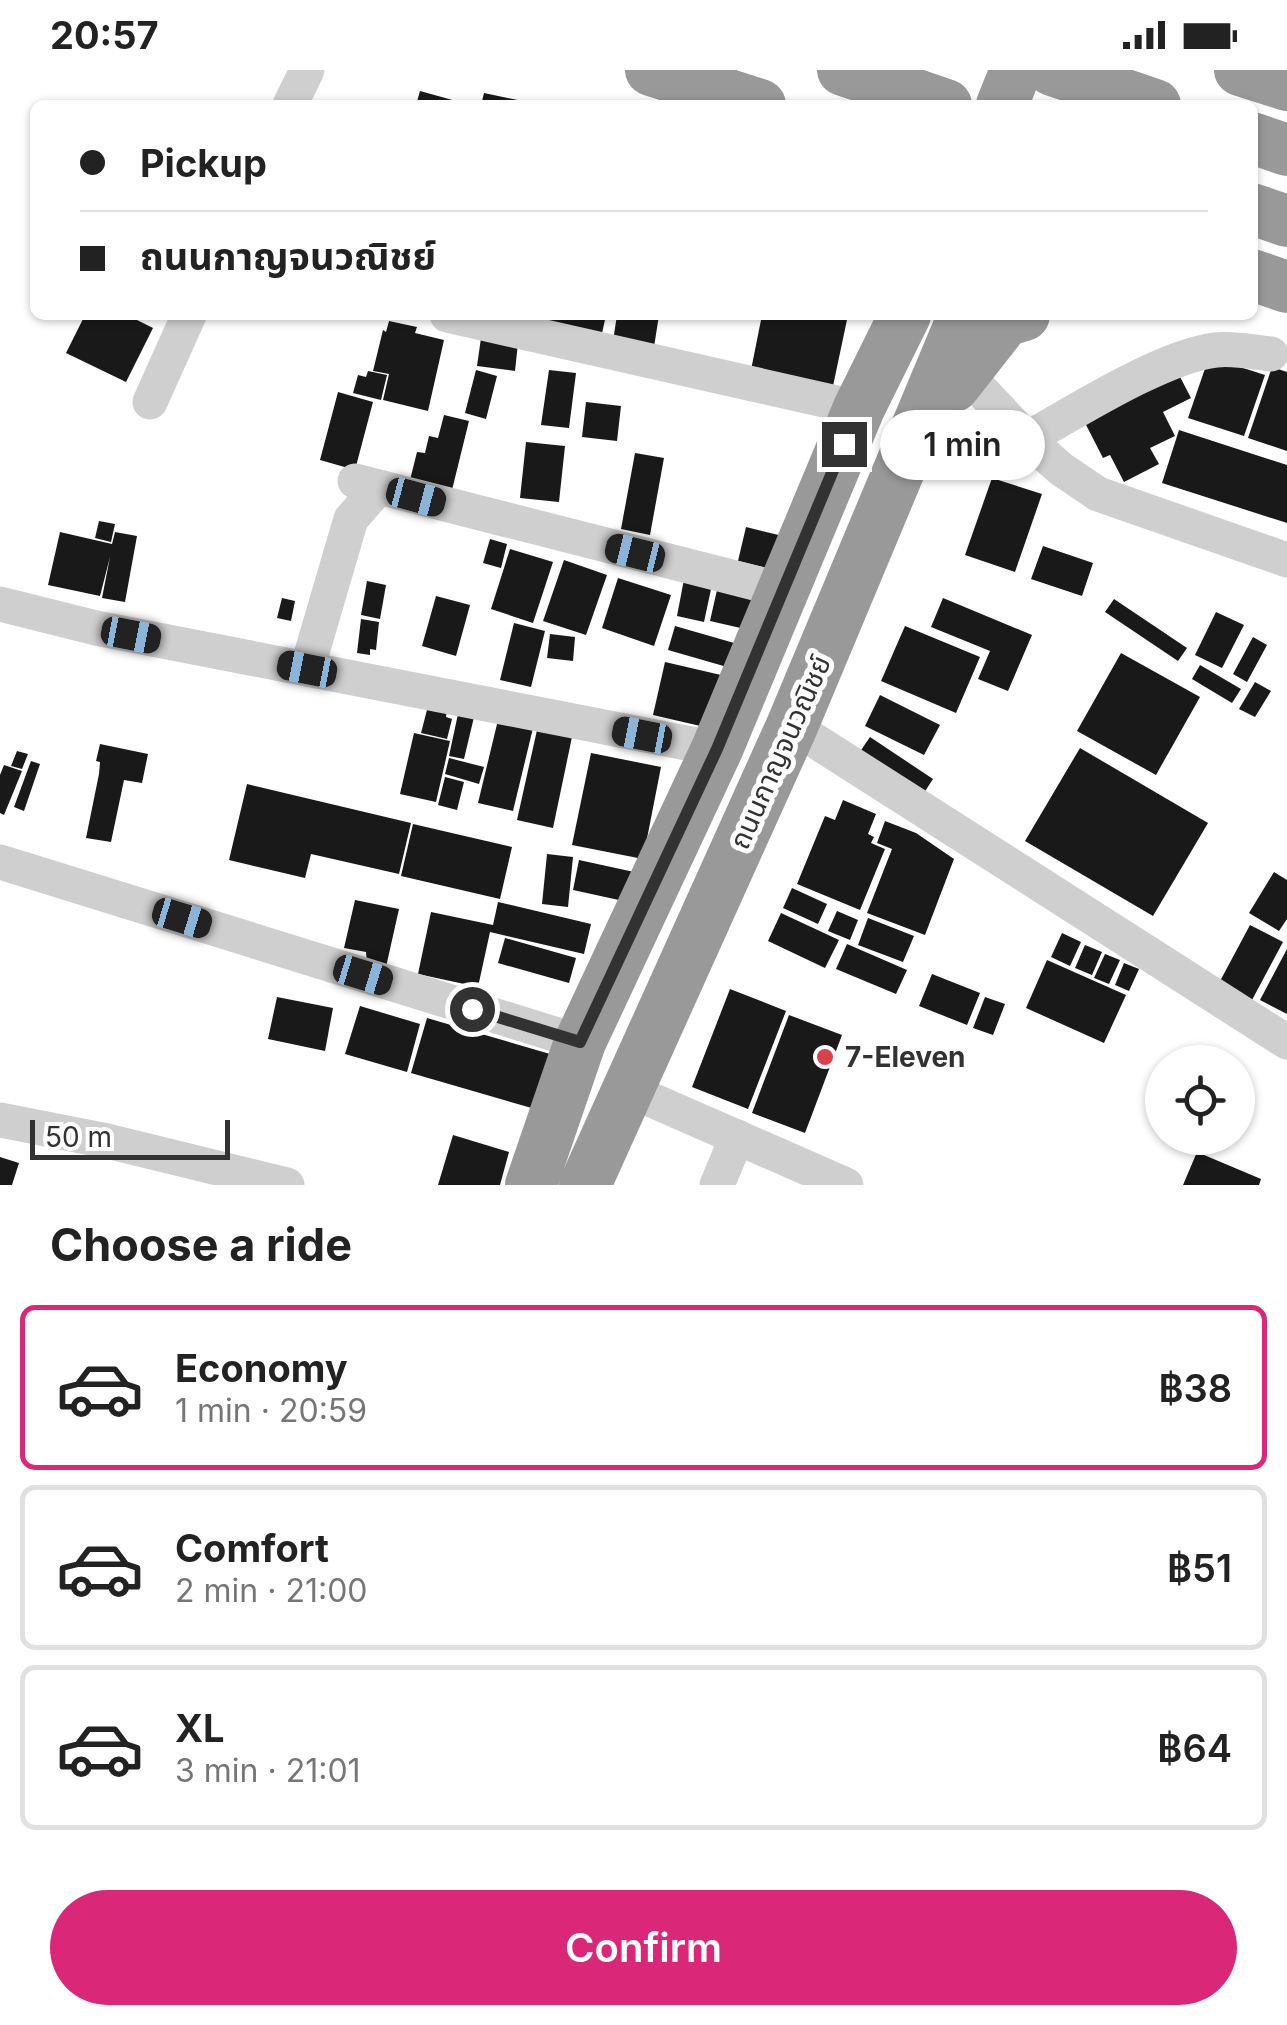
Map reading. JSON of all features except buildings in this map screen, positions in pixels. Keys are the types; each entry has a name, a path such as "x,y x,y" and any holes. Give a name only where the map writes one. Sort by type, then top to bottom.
{"highway":[{"path":"651,70 742,100"},
{"path":"843,70 931,100"},
{"path":"858,100 893,77 896,70"},
{"path":"1004,100 1016,70"},
{"path":"1052,70 1140,100"},
{"path":"1059,100 1074,70"},
{"path":"1240,70 1287,84"},
{"path":"1258,104 1287,99"},
{"path":"1258,140 1287,150"},
{"path":"1258,211 1287,221"},
{"path":"1258,277 1287,287"},
{"path":"1258,291 1287,296"},
{"path":"859,408 885,320"},
{"path":"531,1185 580,1042 717,749 859,408 903,320"},
{"name":"ถนนกาญจนวณิชย์","path":"585,1185 792,726 962,320"},
{"path":"919,426 1005,320"}],"street":[{"path":"292,100 307,70"},
{"path":"150,402 187,320"},
{"path":"469,320 859,408"},
{"path":"1026,439 1110,392 1182,358 1215,350 1271,354"},
{"path":"965,373 1026,439 1098,494 1287,560"},
{"path":"307,669 350,519 367,484 782,590"},
{"path":"0,604 96,628 717,749"},
{"path":"792,726 1287,1042"},
{"path":"0,862 580,1042"},
{"path":"629,1090 846,1185"},
{"path":"0,1120 287,1185"},
{"path":"718,1185 737,1136"}],"place":[{"name":"7-Eleven","path":"825,1057"}],"route":[{"path":"472,1009 580,1042 717,749 844,444"}]}
